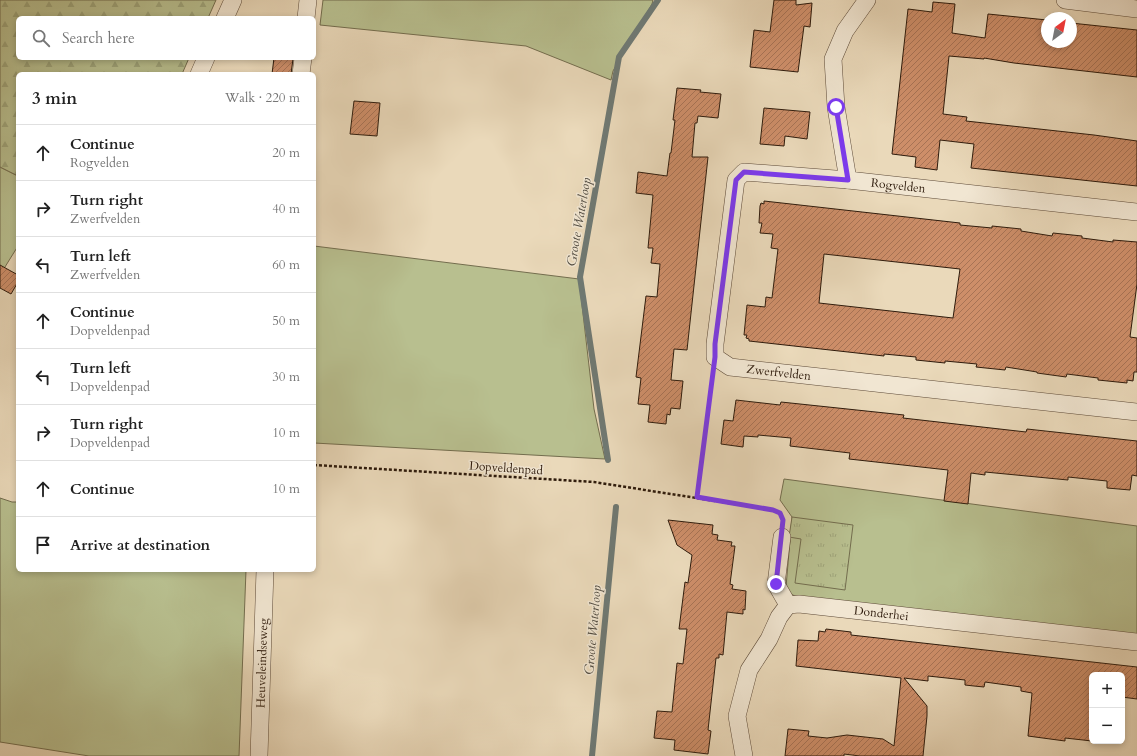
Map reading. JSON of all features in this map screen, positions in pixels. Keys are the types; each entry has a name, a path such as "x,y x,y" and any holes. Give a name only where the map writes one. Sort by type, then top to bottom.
{"street":[{"path":"226,16 233,0"},
{"path":"306,16 308,0"},
{"path":"715,357 715,344 736,180 744,172 848,180 836,107 833,59 845,31 867,0"},
{"path":"1065,0 1137,9"},
{"path":"200,72 205,60"},
{"path":"301,72 303,60"},
{"name":"Rogvelden","path":"848,180 1137,212"},
{"name":"Zwerfvelden","path":"715,357 730,367 1137,412"},
{"path":"744,756 737,716 749,670 769,639 779,617 788,605 776,584 782,537"},
{"name":"Heuveleindseweg","path":"259,756 265,572"},
{"name":"Donderhei","path":"788,605 799,604 1137,642"}],"path":[{"path":"697,497 715,357"},
{"name":"Dopveldenpad","path":"316,465 594,482 697,497 773,510 780,513 783,520 782,537"}],"green space":[{"path":"0,0 216,0 209,16 16,16 16,60 188,60 183,72 16,72 16,175 0,167"},
{"path":"323,0 653,0 613,71 611,80 526,46 320,25"},
{"path":"0,167 16,175 16,249 0,275"},
{"path":"316,246 579,279 594,409 605,459 316,443"},
{"path":"784,479 1137,526 1137,635 798,597 790,594 786,587 792,517 780,500"},
{"path":"0,498 16,502 16,572 246,572 239,756 89,756 0,742"},
{"path":"792,517 853,525 845,590 795,583 801,539 789,537"}],"building":[{"path":"774,0 796,0 796,5 812,3 810,27 804,26 798,72 750,67 754,30 770,32"},
{"path":"933,2 955,4 952,33 985,38 988,14 1041,19 1041,48 1077,48 1077,24 1137,30 1137,77 1014,63 984,58 949,56 943,114 967,117 966,121 1137,141 1137,186 971,168 974,144 940,140 937,170 915,167 916,157 892,154 908,9 932,12"},
{"path":"274,60 293,60 291,72 272,72"},
{"path":"677,88 701,90 700,92 721,94 718,118 698,116 697,123 695,123 692,157 708,157 687,350 674,349 671,380 683,381 680,409 671,408 670,415 667,414 666,424 648,422 650,405 638,404 641,378 636,377 646,296 657,297 660,264 651,263 653,248 648,248 653,195 636,193 638,172 667,176 675,120 673,120"},
{"path":"354,101 380,103 377,136 350,134"},
{"path":"764,108 810,112 807,139 785,136 784,146 760,144"},
{"path":"764,201 960,223 960,225 1021,229 1021,231 1052,236 1053,233 1082,236 1082,238 1113,242 1113,240 1137,242 1137,284 1130,337 1137,338 1137,372 1134,372 1133,381 1127,380 1127,383 1098,380 1098,378 1067,374 1066,377 1006,367 1005,370 976,367 977,364 916,360 916,357 884,354 884,356 749,341 749,339 746,338 747,335 744,335 747,305 765,307 766,297 772,298 778,249 771,248 773,234 760,233 762,223 759,223 760,206 761,203 764,204","holes":["824,254 960,269 953,318 819,303"]},
{"path":"0,265 16,274 16,285 11,294 0,288"},
{"path":"736,400 780,405 781,402 904,415 903,418 1026,432 1027,429 1137,441 1137,476 1132,475 1130,490 1107,488 1107,481 1068,477 1068,480 985,472 985,475 971,473 968,504 944,501 948,470 849,459 850,453 790,446 791,438 758,435 758,437 744,436 743,447 721,444 724,420 733,421"},
{"path":"668,520 713,525 712,534 718,535 717,540 732,542 731,546 735,546 730,584 733,585 732,589 746,591 745,610 743,609 743,614 727,612 723,655 719,654 719,658 716,658 708,730 711,731 708,754 674,750 675,740 654,738 657,711 672,712 677,663 683,664 687,629 679,629 685,582 688,583 692,555 677,545"},
{"path":"826,629 851,632 851,635 1137,667 1137,699 1125,697 1125,672 1089,672 1089,741 1065,738 1065,741 1028,736 1032,693 1021,691 1021,687 985,682 984,687 965,685 965,680 928,676 928,681 904,678 927,706 923,756 860,756 844,754 844,756 785,756 788,729 809,731 808,736 827,738 847,735 883,739 894,746 901,678 796,666 798,640 818,641 819,631 825,632"}],"waterway":[{"name":"Groote Waterloop","path":"608,460 580,277 619,57 658,0"},
{"name":"Groote Waterloop","path":"592,756 616,507"}],"route":[{"path":"776,584 783,520 780,513 773,510 697,497 715,357 715,344 736,180 744,172 848,180 836,107"}]}
